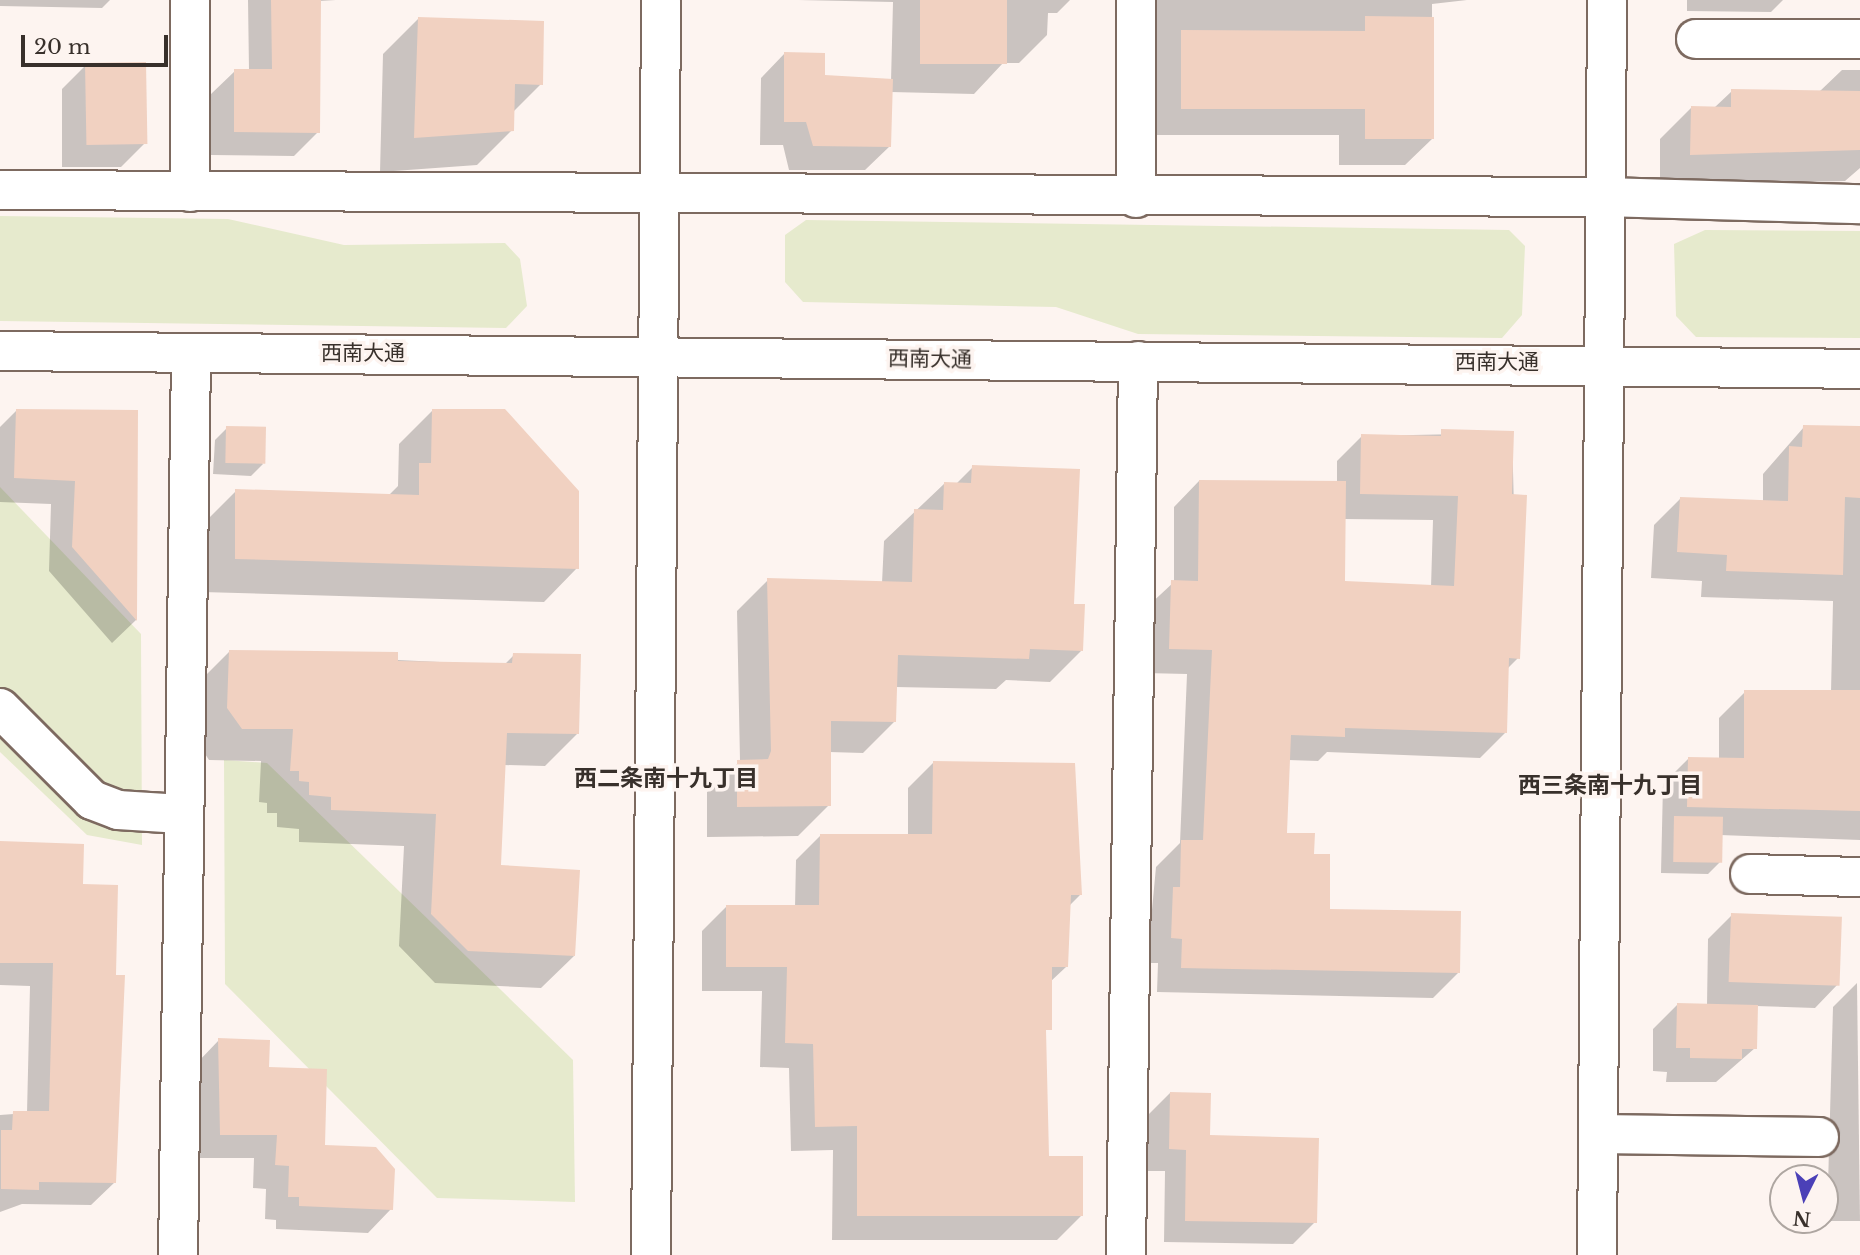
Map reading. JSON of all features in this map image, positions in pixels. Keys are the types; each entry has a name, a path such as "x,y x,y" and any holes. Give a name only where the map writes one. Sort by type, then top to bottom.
{"street":[{"path":"190,0 190,192"},
{"path":"651,1255 661,0"},
{"path":"1136,0 1136,198"},
{"path":"1597,1255 1607,0"},
{"path":"1696,39 1860,39"},
{"path":"0,190 658,197 1605,197 1860,204"},
{"name":"西南大通","path":"0,351 657,353 1138,361 1606,362 1860,369"},
{"path":"178,1255 181,814 191,353"},
{"path":"1126,1255 1138,361"},
{"path":"0,708 92,800 118,810 181,814"},
{"path":"1750,874 1860,877"},
{"path":"1599,1134 1819,1137"}],"green space":[{"path":"0,216 228,219 344,245 505,243 520,259 527,306 506,328 0,321"},
{"path":"806,220 1509,230 1525,246 1522,315 1502,338 1138,334 1056,307 803,302 785,282 785,235"},
{"path":"1705,230 1860,231 1860,338 1696,337 1676,316 1674,244"},
{"path":"0,487 141,634 142,845 87,835 0,752"},
{"path":"224,760 267,763 573,1060 575,1202 437,1198 225,984"}],"building":[{"path":"271,0 321,0 320,133 234,132 234,69 272,69"},
{"path":"920,0 1007,0 1007,64 920,64"},
{"path":"1365,16 1434,17 1434,139 1365,139 1365,109 1181,109 1181,30 1365,31"},
{"path":"418,17 544,21 543,85 515,84 514,131 414,138"},
{"path":"784,52 825,53 825,75 893,79 891,147 813,146 806,122 784,122"},
{"path":"146,62 147,144 86,145 85,63"},
{"path":"1731,89 1860,91 1860,150 1690,155 1691,106 1731,107"},
{"path":"16,409 138,410 137,621 72,547 75,481 14,478"},
{"path":"432,409 505,409 579,491 579,569 235,559 235,489 419,495 419,463 431,463"},
{"path":"1803,425 1860,426 1860,498 1845,497 1843,575 1726,571 1727,555 1677,552 1680,497 1788,501 1789,446 1802,447"},
{"path":"226,426 266,427 265,464 225,463"},
{"path":"1441,429 1514,431 1512,494 1527,495 1520,659 1509,658 1507,733 1345,728 1345,737 1291,735 1287,833 1315,833 1314,854 1330,854 1330,909 1461,911 1460,973 1181,968 1182,939 1171,938 1173,887 1180,887 1181,840 1203,840 1212,650 1169,649 1171,580 1198,581 1199,480 1346,481 1345,581 1454,586 1458,496 1360,494 1361,434 1441,436"},
{"path":"972,465 1080,469 1074,604 1085,604 1083,651 1030,649 1029,659 898,655 896,722 831,721 831,806 737,807 737,760 768,759 771,751 767,578 912,582 914,509 943,510 944,482 971,483"},
{"path":"229,650 398,652 398,661 512,663 513,653 581,654 579,734 507,733 501,865 580,870 575,956 468,951 431,914 436,814 331,810 331,797 309,795 309,782 299,781 299,771 290,771 293,729 242,729 227,708"},
{"path":"1744,690 1860,690 1860,811 1687,807 1688,757 1744,758"},
{"path":"933,761 1075,763 1082,895 1071,895 1068,967 1052,967 1052,1030 1046,1030 1049,1156 1083,1156 1083,1216 857,1216 857,1126 815,1127 813,1044 785,1043 787,967 726,967 726,905 819,905 820,834 932,834"},
{"path":"1674,816 1723,817 1722,863 1673,862"},
{"path":"0,841 84,844 83,884 118,885 116,975 125,975 116,1183 39,1182 39,1190 1,1189 1,1130 12,1130 13,1111 49,1111 53,963 0,963"},
{"path":"1731,913 1842,917 1840,986 1729,982"},
{"path":"1677,1003 1758,1005 1757,1049 1742,1049 1742,1059 1690,1058 1690,1048 1676,1048"},
{"path":"218,1038 270,1040 269,1067 327,1069 325,1145 376,1147 395,1169 393,1210 299,1206 299,1197 288,1197 289,1166 275,1165 277,1135 220,1135"},
{"path":"1170,1092 1211,1093 1210,1135 1319,1138 1317,1223 1185,1221 1186,1150 1169,1149"}],"district":[{"name":"西二条南十九丁目","path":"666,778"},
{"name":"西三条南十九丁目","path":"1610,785"}]}
